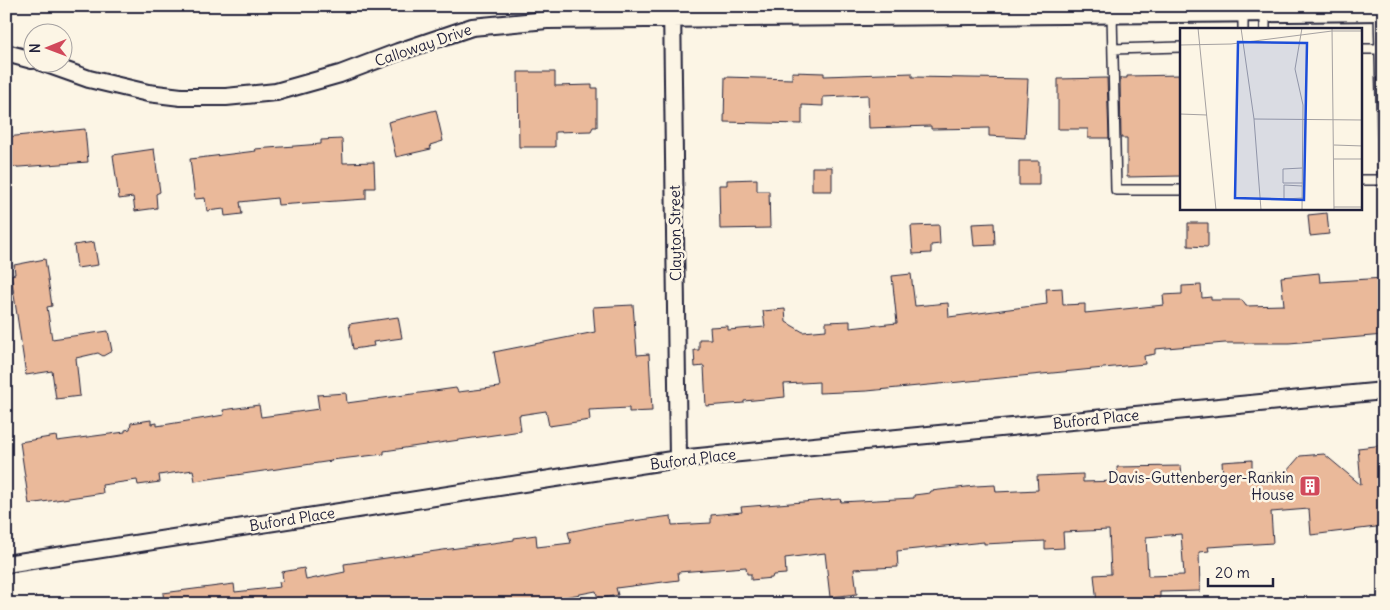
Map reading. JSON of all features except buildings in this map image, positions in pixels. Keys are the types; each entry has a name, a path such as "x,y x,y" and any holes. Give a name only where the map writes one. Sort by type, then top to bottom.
{"street":[{"name":"Calloway Drive","path":"69,72 89,79 148,93 181,97 226,97 276,92 340,74 472,27 672,12 1112,14 1265,21 1382,12"},
{"name":"Clayton Street","path":"672,12 678,459"},
{"path":"6,53 22,57"},
{"name":"Buford Place","path":"6,564 678,459 1384,391"}],"lane":[{"path":"1362,180 1383,180 1380,49 1382,12"},
{"path":"1112,14 1116,190 1180,190"},
{"path":"1113,49 1180,47"},
{"path":"1362,49 1380,49"}],"place":[{"name":"Davis-Guttenberger-Rankin House","path":"1310,486"}]}
